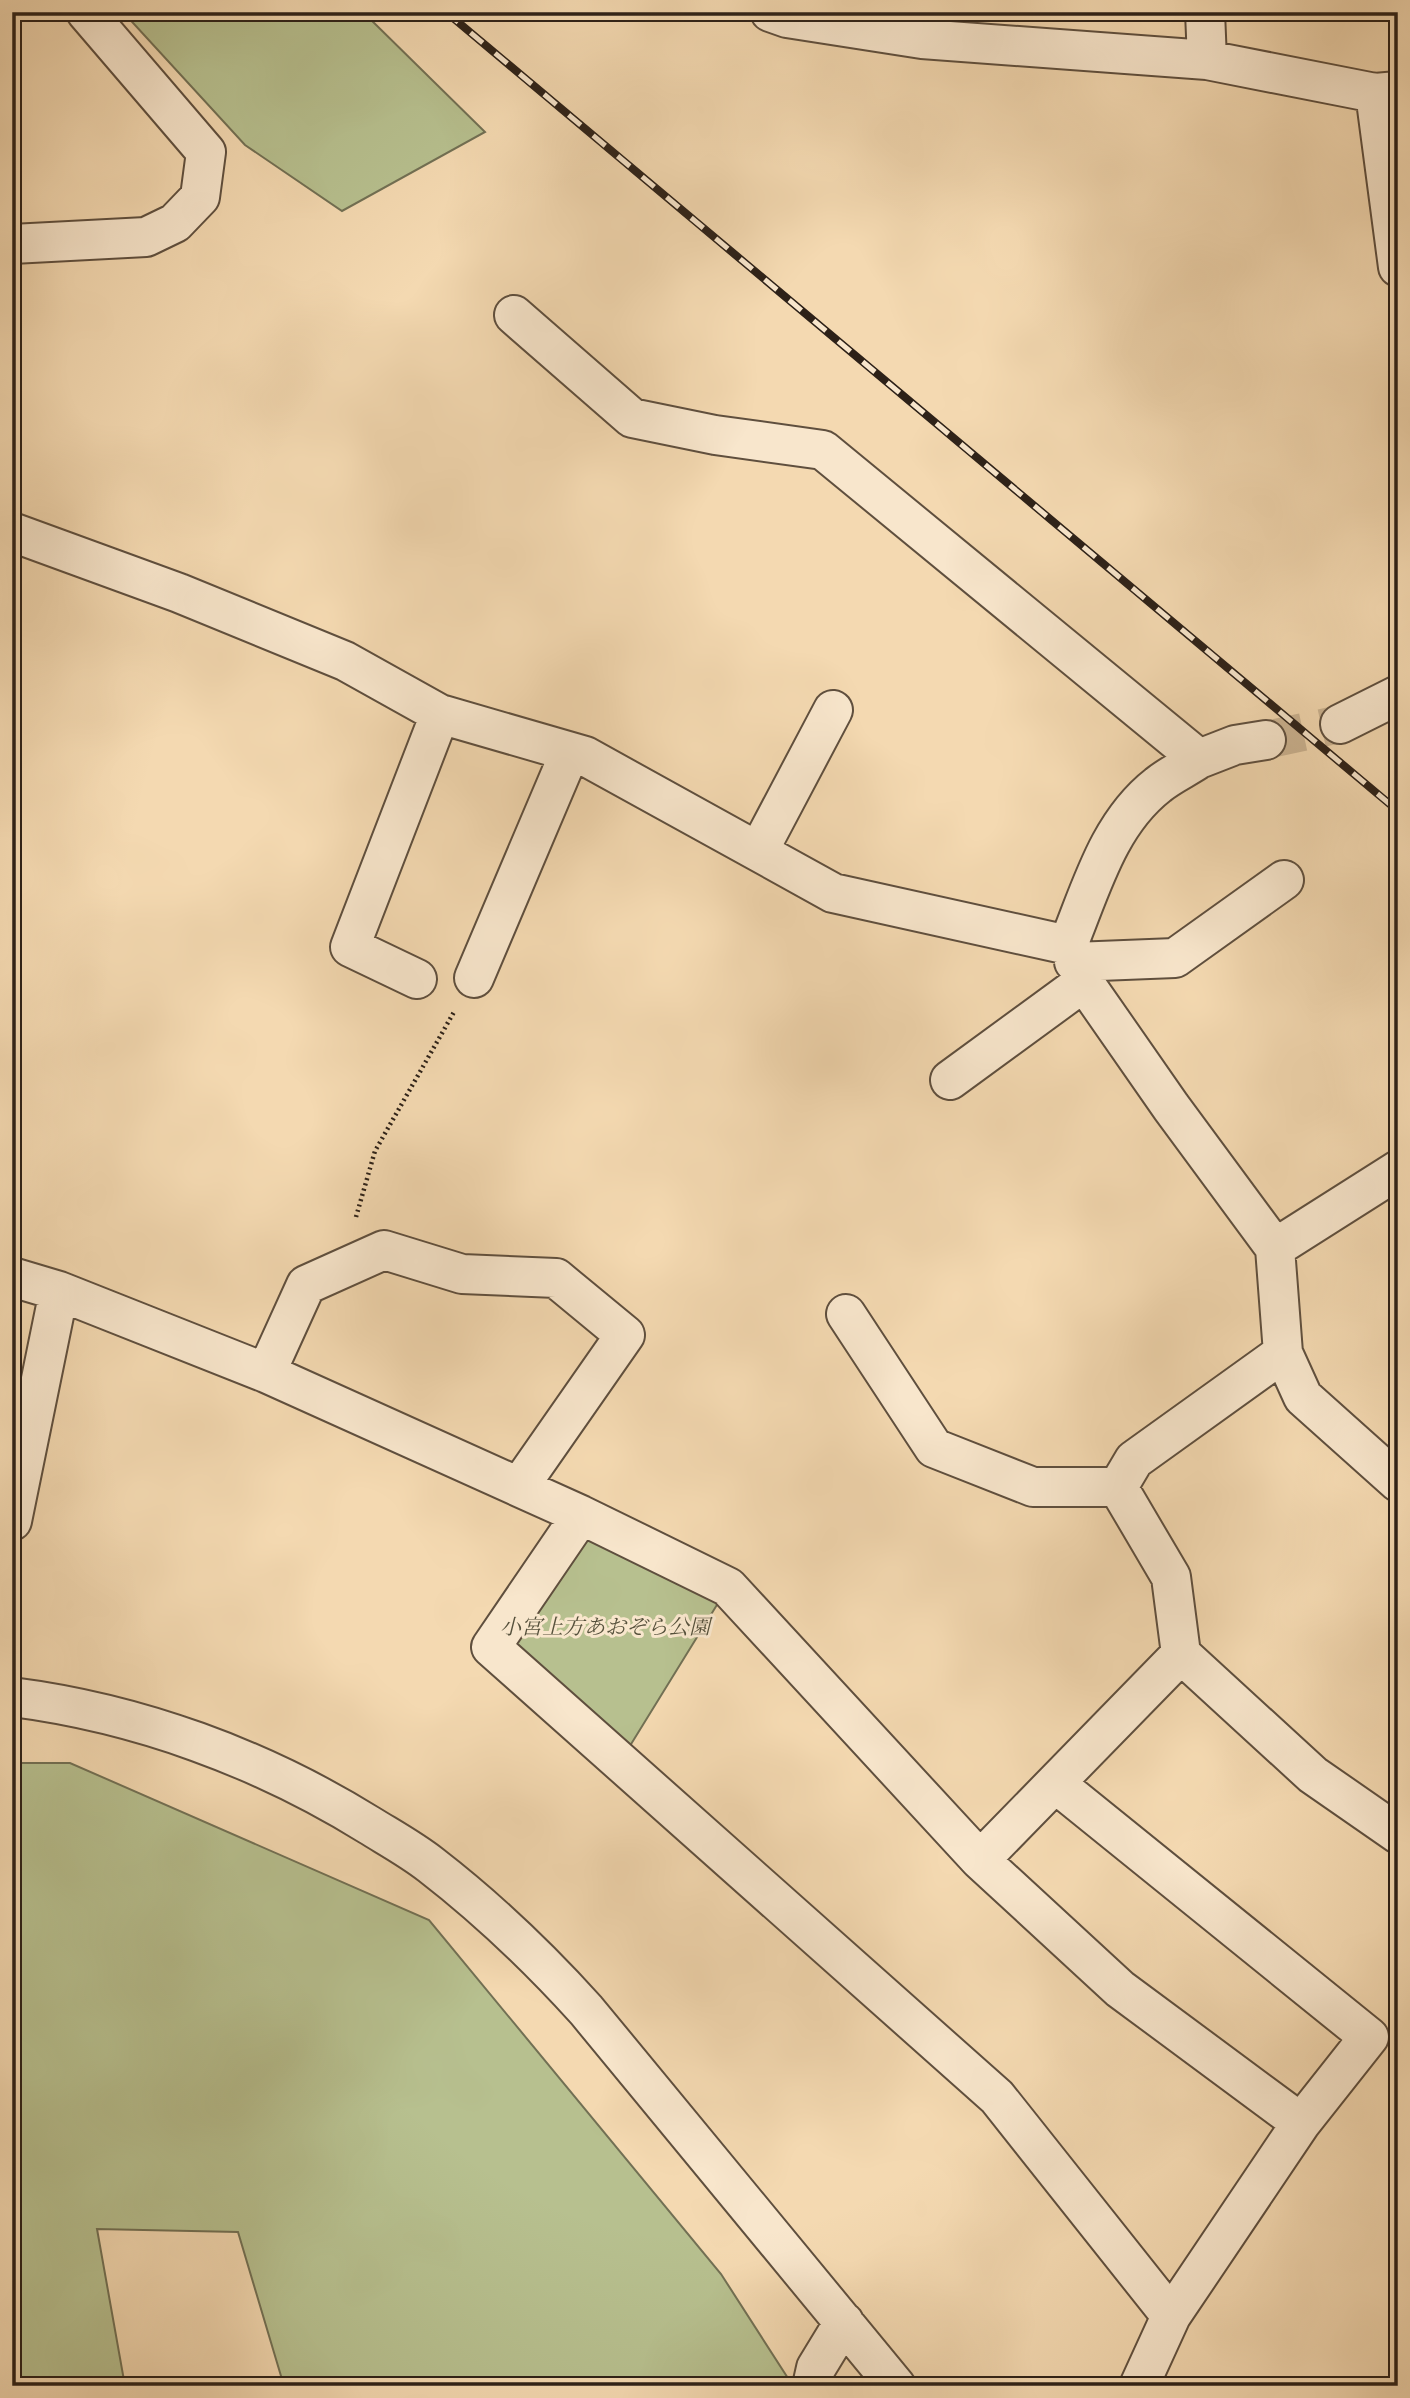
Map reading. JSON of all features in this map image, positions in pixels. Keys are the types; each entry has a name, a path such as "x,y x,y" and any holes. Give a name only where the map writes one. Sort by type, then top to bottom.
{"street":[{"path":"12,244 146,237 174,223 200,197 205,152 86,12"},
{"path":"1205,12 1207,60"},
{"path":"782,14 922,39 1207,60 1386,92 1398,267"},
{"path":"514,314 632,418 715,435 823,450 1199,759"},
{"path":"12,532 179,593 345,660 440,714 586,756 833,893 1075,963 1174,958 1284,880"},
{"path":"1340,724 1398,695"},
{"path":"759,850 833,710"},
{"path":"417,979 350,947 440,714"},
{"path":"950,1080 1075,963 1106,851 1125,818 1158,785 1199,759 1235,745 1266,740"},
{"path":"474,978 570,752"},
{"path":"1075,963 1171,1107 1275,1248 1283,1353 1303,1397 1398,1482"},
{"path":"1275,1248 1398,1170"},
{"path":"265,1373 306,1285 384,1250 462,1274 556,1278 625,1335 519,1487"},
{"path":"12,1277 59,1291 265,1373 581,1515 727,1587 980,1860 1120,1989 1301,2123"},
{"path":"12,1521 59,1291"},
{"path":"846,1314 934,1448 1033,1487 1118,1487"},
{"path":"1118,1487 1134,1460 1283,1353"},
{"path":"1118,1487 1171,1577 1181,1654 1313,1775 1398,1834"},
{"path":"581,1515 491,1647 997,2097 1171,2316"},
{"path":"980,1860 1181,1654"},
{"path":"12,1697 56,1703 127,1721 239,1756 350,1813 430,1864 500,1922 554,1974 627,2056 896,2386"},
{"path":"1056,1784 1369,2037 1301,2123 1171,2316 1139,2386"},
{"path":"812,2386 816,2368 844,2322"}],"path":[{"path":"337,1271 375,1152 474,978"}],"green space":[{"path":"123,12 363,12 485,132 342,211 245,145"},
{"name":"小宮上方あおぞら公園","path":"581,1515 728,1587 620,1762 491,1647"},
{"path":"12,1763 70,1763 429,1920 721,2274 793,2386 284,2386 238,2232 97,2229 125,2386 12,2386"}],"tunnel":[{"path":"1266,740 1340,724"}],"railway":[{"path":"446,12 1398,811"}]}
